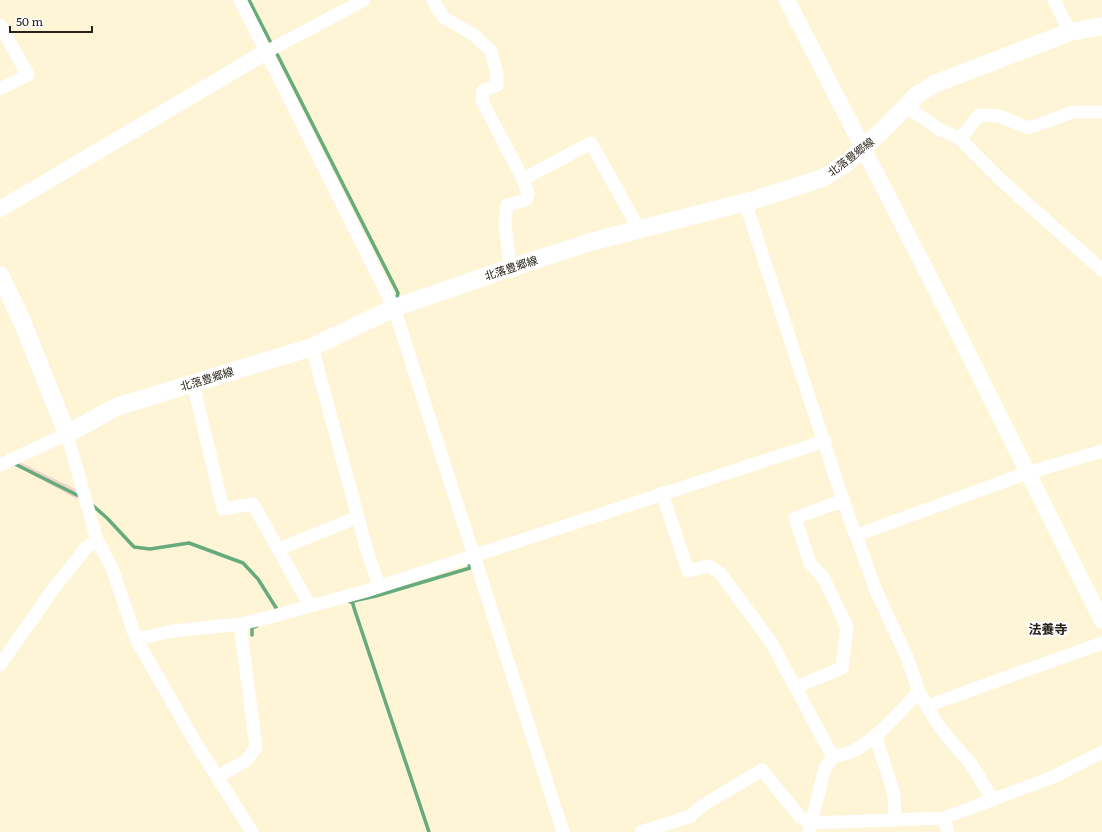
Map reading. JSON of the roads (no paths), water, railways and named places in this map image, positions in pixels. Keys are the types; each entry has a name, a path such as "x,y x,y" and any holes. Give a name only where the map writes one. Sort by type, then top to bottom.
{"main road":[{"name":"北落豊郷線","path":"67,434 116,407 312,347 394,308 510,268 594,241 745,202 823,178 846,163 864,148 907,107 917,95 934,84 1070,32 1102,26"},
{"path":"0,275 22,321 67,434"}],"street":[{"path":"240,0 394,308 563,832"},
{"path":"0,209 266,52 364,0"},
{"path":"433,0 443,17 474,35 491,52 497,75 497,85 483,91 482,101 523,178 528,194 526,200 507,205 505,222 510,268"},
{"path":"787,0 864,148 1102,621"},
{"path":"1054,0 1070,32"},
{"path":"0,26 28,75 0,89"},
{"path":"907,107 933,125 960,139 1002,181 1102,270"},
{"path":"960,139 979,115 999,116 1029,128 1073,112 1102,112"},
{"path":"523,178 591,143 639,229"},
{"path":"745,202 824,441 877,593 907,657 919,692 940,728 971,764 993,800"},
{"path":"312,347 358,517 379,586"},
{"path":"193,383 223,509 253,504 310,606"},
{"path":"0,465 67,434 97,540 112,568 136,639 172,704 252,832"},
{"path":"136,639 173,631 240,624 310,606 379,586 824,441"},
{"path":"857,535 1027,473 1102,450"},
{"path":"662,493 688,571 709,566 720,573 771,642 833,757"},
{"path":"796,687 842,668 847,627 824,579 810,563 795,518 844,500"},
{"path":"279,549 358,517"},
{"path":"1,662 54,588 86,549 97,540"},
{"path":"217,777 247,760 256,747 240,624"},
{"path":"927,706 1102,643"},
{"path":"810,828 824,771 833,757 854,750 875,735 919,692"},
{"path":"875,735 894,794 895,821"},
{"path":"810,828 944,818 1053,777 1102,752"},
{"path":"641,832 691,816 700,807 762,770 810,828"},
{"path":"944,818 948,832"}],"waterway":[{"path":"249,0 272,45"},
{"path":"275,50 398,293 396,301"},
{"path":"13,463 81,497"},
{"path":"91,504 107,518 134,547 150,549 189,543 243,563 258,579 278,611"},
{"path":"353,601 376,596 470,568 468,560"},
{"path":"350,602 352,601 429,832"},
{"path":"252,635 252,628 257,626"}],"district":[{"name":"法養寺","path":"1048,629"}]}
